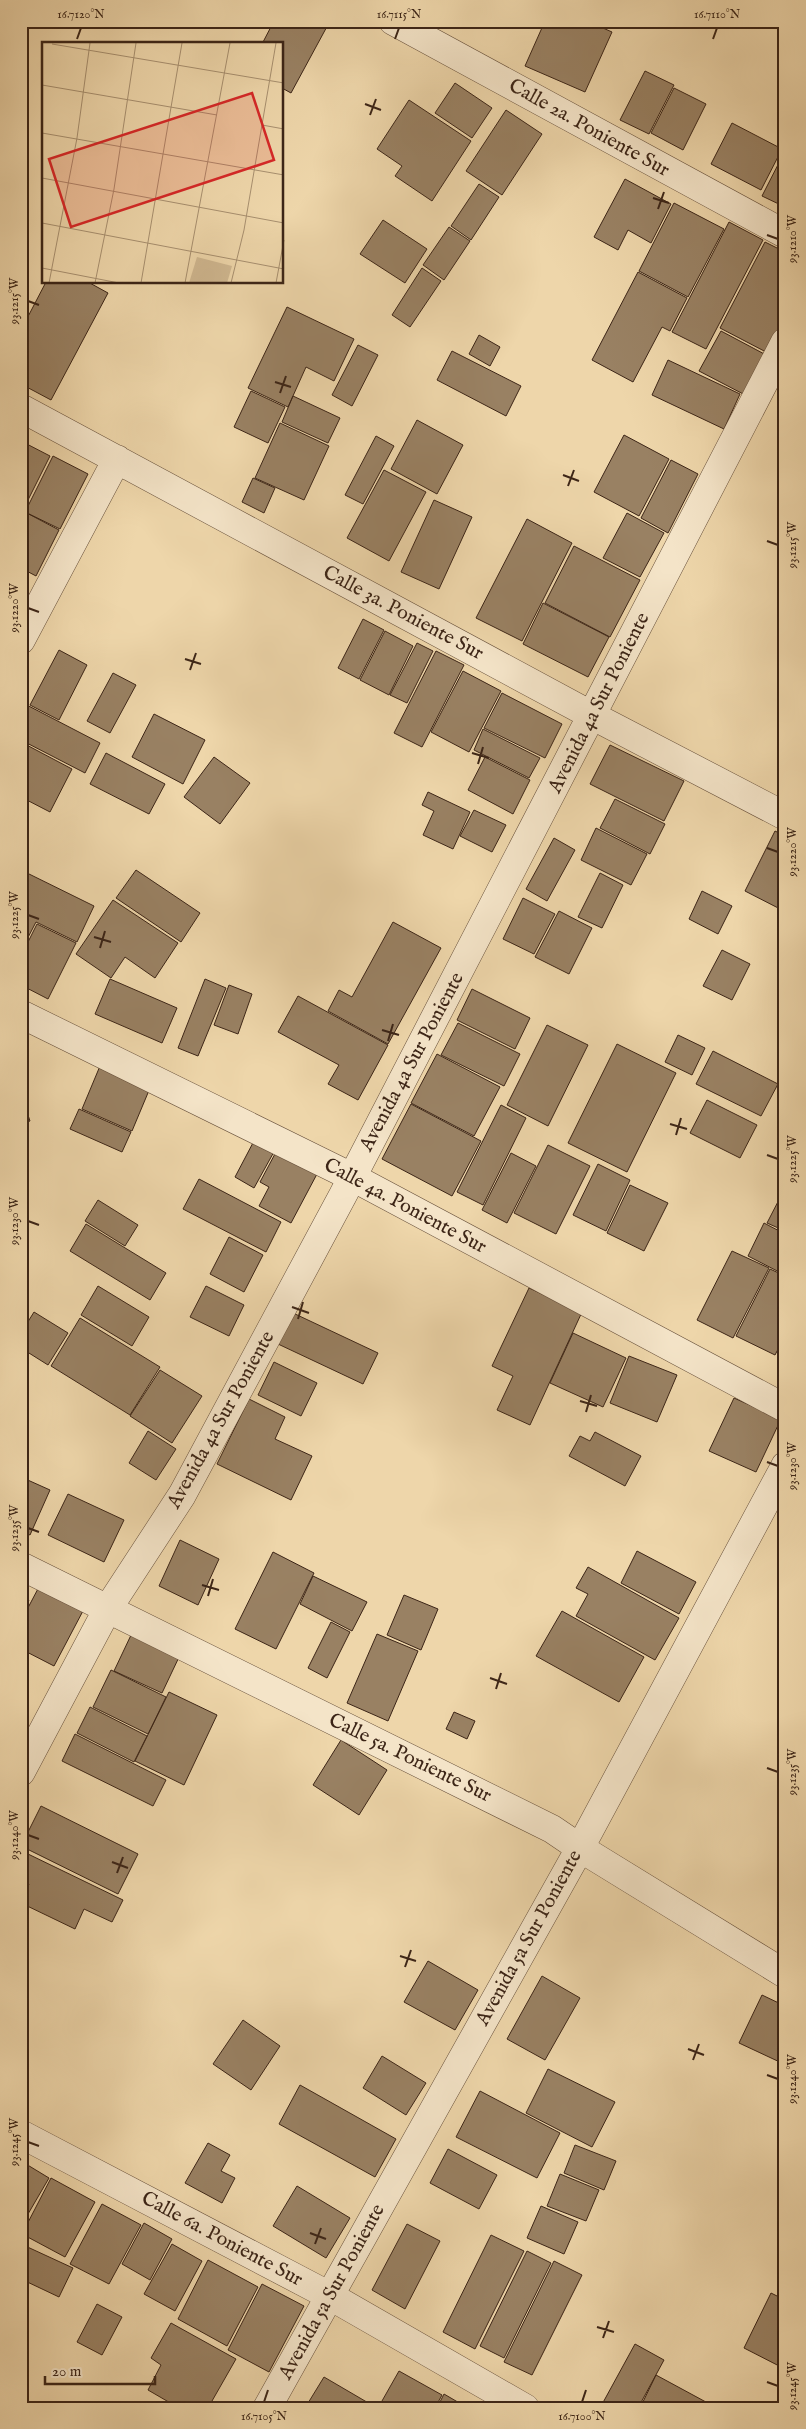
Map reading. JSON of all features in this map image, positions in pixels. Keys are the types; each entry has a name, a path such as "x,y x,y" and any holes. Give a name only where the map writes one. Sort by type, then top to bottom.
{"street":[{"name":"Calle 2a. Poniente Sur","path":"392,21 785,234"},
{"name":"Avenida 4a Sur Poniente","path":"21,1772 107,1610 182,1495 352,1177 593,716 785,342"},
{"name":"Calle 3a. Poniente Sur","path":"21,408 593,716 785,816"},
{"path":"21,640 118,459"},
{"name":"Calle 4a. Poniente Sur","path":"21,1014 352,1177 785,1408"},
{"name":"Avenida 5a Sur Poniente","path":"267,2408 580,1848 785,1466"},
{"name":"Calle 5a. Poniente Sur","path":"21,1566 107,1610 446,1774 552,1828 580,1848 785,1974"},
{"name":"Calle 6a. Poniente Sur","path":"21,2134 330,2296 525,2408"}],"building":[{"path":"274,21 330,21 291,93 284,89 284,42 263,42"},
{"path":"545,21 587,21 612,32 585,92 525,66"},
{"path":"645,71 674,85 649,134 620,120"},
{"path":"455,83 492,108 472,138 435,113"},
{"path":"674,88 706,104 683,150 651,133"},
{"path":"409,100 471,141 432,201 395,176 402,166 377,149"},
{"path":"506,110 542,134 502,195 466,171"},
{"path":"732,123 782,149 761,190 711,164"},
{"path":"785,151 785,207 762,196"},
{"path":"625,179 671,204 651,243 628,230 618,250 594,237"},
{"path":"479,184 499,197 471,240 451,226"},
{"path":"674,203 724,229 688,297 639,271"},
{"path":"383,220 427,249 405,283 360,254"},
{"path":"729,222 763,240 706,349 672,332"},
{"path":"449,227 470,241 444,280 423,265"},
{"path":"765,242 785,252 785,316 766,352 720,328"},
{"path":"422,268 441,281 410,327 392,315"},
{"path":"638,272 687,298 670,331 662,327 633,382 592,360"},
{"path":"45,284 92,284 108,293 51,400 21,384 21,330"},
{"path":"287,307 354,339 334,381 306,367 288,407 248,388"},
{"path":"721,331 768,356 747,396 699,371"},
{"path":"479,335 500,347 490,366 469,354"},
{"path":"358,345 378,355 352,406 332,395"},
{"path":"452,351 521,386 506,416 437,380"},
{"path":"668,360 740,394 724,429 652,395"},
{"path":"251,391 285,407 268,443 234,427"},
{"path":"293,396 340,418 328,443 282,422"},
{"path":"417,420 463,445 437,494 391,469"},
{"path":"280,423 329,446 304,500 255,478"},
{"path":"624,435 669,459 639,516 594,492"},
{"path":"376,436 394,446 363,504 345,495"},
{"path":"21,441 50,456 21,514"},
{"path":"53,456 88,474 60,529 25,512"},
{"path":"671,460 698,474 668,533 641,518"},
{"path":"384,470 426,492 389,561 347,538"},
{"path":"253,478 275,488 264,513 242,502"},
{"path":"434,500 472,517 439,589 401,572"},
{"path":"23,511 59,530 36,576 21,568"},
{"path":"627,513 664,533 640,577 603,558"},
{"path":"527,519 572,543 522,641 476,618"},
{"path":"574,546 640,580 610,637 545,603"},
{"path":"543,603 609,637 588,677 523,644"},
{"path":"363,619 384,630 359,679 338,668"},
{"path":"385,631 413,646 389,695 360,680"},
{"path":"417,643 433,651 407,703 390,695"},
{"path":"59,650 87,665 59,720 30,705"},
{"path":"436,651 464,665 422,747 394,733"},
{"path":"463,671 501,691 469,752 431,732"},
{"path":"113,673 136,685 110,733 87,721"},
{"path":"502,693 562,724 545,758 484,728"},
{"path":"21,702 100,743 85,773 21,740"},
{"path":"154,714 205,740 183,784 132,757"},
{"path":"483,729 540,758 529,778 474,750"},
{"path":"21,742 72,769 50,812 21,797"},
{"path":"610,745 684,781 664,821 590,784"},
{"path":"106,753 165,784 149,814 90,784"},
{"path":"214,757 250,783 220,824 184,797"},
{"path":"485,757 530,780 513,814 468,790"},
{"path":"428,792 470,812 453,849 423,835 434,811 422,805"},
{"path":"615,799 665,824 650,854 600,828"},
{"path":"474,810 506,825 492,852 460,836"},
{"path":"596,828 647,854 631,885 581,860"},
{"path":"775,831 785,836 784,911 745,891"},
{"path":"554,838 575,850 547,901 526,889"},
{"path":"136,870 200,913 181,942 116,898"},
{"path":"25,872 94,906 77,942 36,922 21,951 21,879"},
{"path":"600,873 623,885 602,928 578,917"},
{"path":"702,891 732,906 718,934 689,919"},
{"path":"523,898 555,914 534,954 503,939"},
{"path":"113,900 178,943 155,978 125,957 111,978 76,954"},
{"path":"559,911 592,928 569,974 535,957"},
{"path":"393,922 441,948 388,1044 328,1011 339,990 352,997"},
{"path":"37,924 76,943 48,999 21,985 21,956"},
{"path":"722,950 750,964 732,1000 703,986"},
{"path":"110,979 177,1008 162,1043 95,1014"},
{"path":"205,979 226,988 198,1056 178,1048"},
{"path":"229,985 252,994 238,1034 214,1025"},
{"path":"472,989 530,1018 515,1049 457,1020"},
{"path":"298,996 388,1045 358,1100 328,1084 339,1065 278,1032"},
{"path":"458,1023 520,1054 504,1086 441,1055"},
{"path":"547,1025 588,1045 548,1126 507,1105"},
{"path":"678,1035 705,1048 692,1075 665,1062"},
{"path":"617,1044 676,1073 627,1172 568,1143"},
{"path":"713,1051 778,1084 761,1116 696,1084"},
{"path":"437,1054 500,1087 474,1136 411,1103"},
{"path":"100,1066 150,1088 132,1131 82,1109"},
{"path":"21,1094 30,1121 21,1124"},
{"path":"707,1100 757,1125 740,1158 690,1133"},
{"path":"411,1104 481,1141 452,1196 382,1159"},
{"path":"501,1105 526,1118 483,1205 457,1192"},
{"path":"79,1109 131,1132 122,1152 70,1129"},
{"path":"255,1139 275,1150 254,1188 235,1177"},
{"path":"548,1145 590,1166 556,1234 514,1213"},
{"path":"276,1152 317,1174 291,1223 259,1206 269,1187 260,1182"},
{"path":"511,1153 536,1166 507,1223 482,1210"},
{"path":"598,1164 630,1180 606,1231 573,1215"},
{"path":"199,1179 281,1222 266,1252 183,1209"},
{"path":"630,1185 668,1203 644,1251 607,1233"},
{"path":"785,1190 785,1231 767,1223"},
{"path":"98,1200 138,1225 125,1246 85,1221"},
{"path":"764,1223 785,1234 785,1275 748,1256"},
{"path":"86,1224 166,1273 150,1300 70,1251"},
{"path":"229,1237 263,1255 244,1292 210,1274"},
{"path":"732,1251 769,1268 733,1338 697,1320"},
{"path":"770,1269 785,1276 785,1336 775,1355 736,1336"},
{"path":"98,1286 149,1317 132,1346 81,1315"},
{"path":"206,1286 244,1305 229,1336 190,1317"},
{"path":"529,1288 582,1312 530,1425 497,1410 513,1376 492,1366"},
{"path":"34,1312 68,1333 48,1365 21,1348 21,1333"},
{"path":"293,1313 378,1353 363,1384 278,1344"},
{"path":"80,1318 160,1367 130,1415 51,1366"},
{"path":"573,1333 626,1358 603,1407 550,1383"},
{"path":"629,1356 677,1375 657,1422 610,1403"},
{"path":"274,1362 317,1383 301,1416 258,1395"},
{"path":"160,1370 202,1396 172,1443 130,1416"},
{"path":"734,1398 781,1419 756,1472 709,1451"},
{"path":"249,1399 285,1417 275,1439 312,1456 291,1500 217,1464"},
{"path":"148,1431 176,1449 156,1480 129,1463"},
{"path":"595,1432 641,1456 625,1486 569,1456 580,1436 590,1441"},
{"path":"21,1477 50,1490 30,1535 21,1531"},
{"path":"68,1494 124,1520 104,1562 48,1535"},
{"path":"180,1540 219,1559 198,1605 159,1586"},
{"path":"637,1551 696,1582 679,1614 621,1583"},
{"path":"273,1552 314,1573 276,1649 235,1629"},
{"path":"588,1567 679,1618 655,1660 576,1616 588,1594 576,1588"},
{"path":"313,1576 367,1602 352,1631 300,1604"},
{"path":"40,1585 84,1609 54,1666 21,1649 21,1621"},
{"path":"21,1595 29,1600 21,1615"},
{"path":"404,1595 438,1609 421,1650 387,1635"},
{"path":"562,1611 644,1657 619,1702 536,1656"},
{"path":"331,1622 350,1632 327,1678 308,1668"},
{"path":"132,1633 180,1655 162,1693 114,1671"},
{"path":"377,1634 418,1651 388,1721 347,1703"},
{"path":"111,1670 166,1697 148,1734 93,1707"},
{"path":"169,1692 217,1715 184,1785 135,1761"},
{"path":"90,1707 147,1736 134,1762 77,1733"},
{"path":"454,1712 475,1721 467,1739 446,1729"},
{"path":"75,1734 166,1780 153,1806 62,1761"},
{"path":"341,1740 387,1770 359,1815 313,1785"},
{"path":"41,1806 138,1854 118,1894 21,1846"},
{"path":"28,1854 123,1900 112,1922 84,1909 75,1929 21,1903 29,1884 21,1880 21,1868"},
{"path":"428,1961 478,1990 455,2030 404,2002"},
{"path":"542,1976 580,1998 545,2060 507,2039"},
{"path":"762,1995 785,2006 784,2064 739,2043"},
{"path":"243,2020 280,2046 251,2090 213,2064"},
{"path":"382,2056 426,2083 406,2115 363,2088"},
{"path":"548,2069 615,2102 592,2147 526,2113"},
{"path":"300,2085 396,2139 375,2177 279,2124"},
{"path":"480,2091 560,2133 537,2178 456,2137"},
{"path":"208,2143 230,2155 221,2171 235,2178 222,2203 185,2183"},
{"path":"575,2145 616,2161 604,2190 564,2173"},
{"path":"448,2149 497,2175 479,2209 430,2183"},
{"path":"21,2161 49,2178 21,2226"},
{"path":"560,2174 599,2190 586,2221 547,2206"},
{"path":"51,2178 95,2202 65,2257 22,2234"},
{"path":"297,2186 350,2218 326,2258 273,2226"},
{"path":"102,2204 141,2225 109,2284 70,2264"},
{"path":"541,2206 578,2222 564,2254 527,2238"},
{"path":"144,2223 172,2239 150,2280 122,2264"},
{"path":"407,2224 440,2241 405,2309 372,2290"},
{"path":"491,2235 524,2251 475,2349 443,2332"},
{"path":"21,2244 73,2268 59,2297 21,2279"},
{"path":"172,2244 202,2261 175,2311 144,2294"},
{"path":"527,2251 551,2263 504,2358 480,2346"},
{"path":"208,2260 258,2287 227,2346 178,2319"},
{"path":"554,2261 582,2275 532,2375 504,2362"},
{"path":"262,2284 304,2306 269,2372 228,2350"},
{"path":"771,2293 785,2300 785,2369 744,2348"},
{"path":"97,2304 122,2317 102,2355 77,2342"},
{"path":"171,2323 236,2359 208,2408 179,2408 148,2390 161,2365 151,2358"},
{"path":"635,2344 664,2360 638,2408 600,2408"},
{"path":"399,2371 442,2395 435,2408 378,2408"},
{"path":"656,2375 717,2408 640,2408"},
{"path":"324,2377 377,2408 305,2408"},
{"path":"444,2394 468,2408 437,2408"}]}
